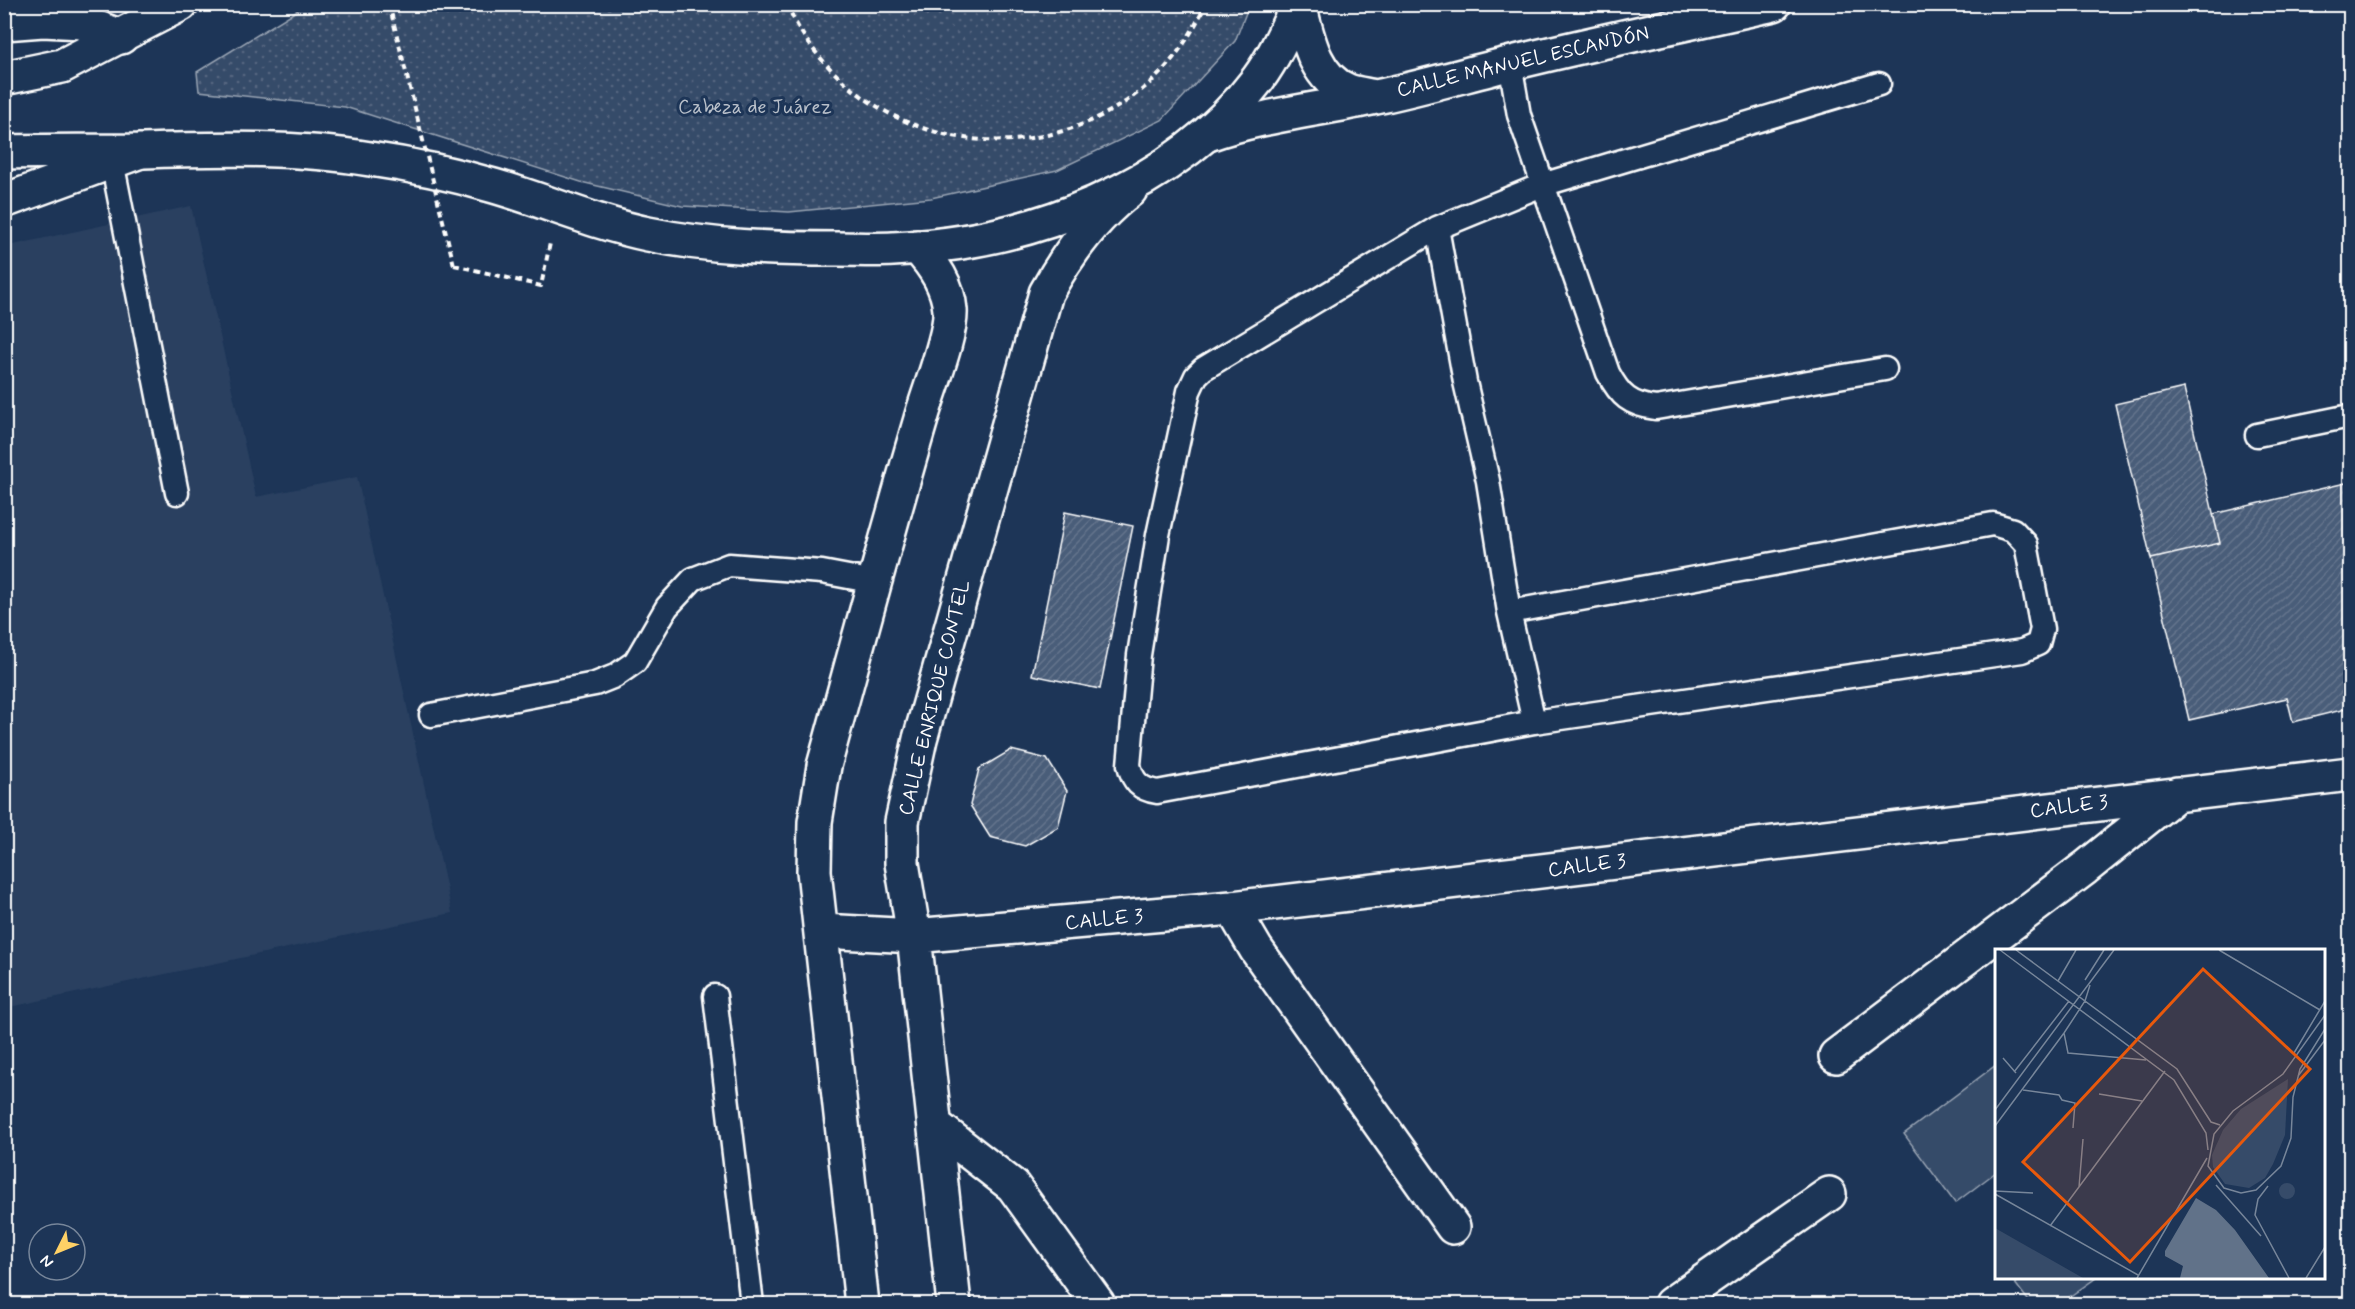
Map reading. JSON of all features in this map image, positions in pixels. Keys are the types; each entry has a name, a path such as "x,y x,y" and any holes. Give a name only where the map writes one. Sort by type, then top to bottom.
{"street":[{"path":"4,78 62,66 181,4"},
{"path":"4,152 126,156 254,149 366,158 431,169 484,183 558,208 648,234 741,247 788,250 895,249 954,243 1012,231 1041,222 1106,198 1149,176 1208,134 1232,109 1259,77 1282,41 1299,4"},
{"name":"CALLE MANUEL ESCANDÓN","path":"1299,4 1310,46 1320,67 1347,91 1377,97"},
{"name":"CALLE MANUEL ESCANDÓN","path":"1208,134 1288,112 1320,109 1377,97 1509,63 1774,4"},
{"path":"4,23 43,20 82,22 121,37"},
{"path":"4,201 126,156"},
{"name":"CALLE ENRIQUE CONTEL","path":"954,1305 914,936 902,863 902,822 920,739 1046,293 1075,245 1097,219 1149,176"},
{"path":"862,1305 814,871 815,822 825,766 875,582 948,330 950,312 941,277 917,247"},
{"name":"CALLE 3","path":"822,931 914,936 1232,908 2350,774"},
{"path":"1836,1056 2085,868 2177,794"},
{"path":"1232,908 1256,949 1453,1227"},
{"path":"936,1126 1013,1186 1098,1305"},
{"path":"1671,1305 1829,1194"}],"lane":[{"path":"1509,63 1519,116 1608,373 1616,387 1627,399 1641,406 1656,408 1885,369"},
{"path":"1509,612 1993,524 2013,530 2026,544 2042,629 2038,644 2030,649 1533,722 1156,792 1138,785 1131,775 1129,765 1139,655 1158,535 1189,391 1196,376 1210,364 1437,228 1542,185 1879,84"},
{"path":"126,156 177,493"},
{"path":"1437,228 1465,382 1488,481 1509,612 1533,722"},
{"path":"2256,435 2350,416"},
{"path":"430,715 595,684 615,676 635,662 666,607 693,579 729,565 822,572 875,582"},
{"path":"715,996 752,1305"}],"path":[{"path":"416,4 390,7 454,266 541,286 558,208"},
{"path":"788,4 810,45 834,74 864,98 896,118 932,132 969,139 1006,141 1044,137 1080,126 1114,110 1145,87 1172,60 1194,30 1206,4"}],"shaded area":[{"path":"191,206 256,497 357,477 452,913 5,1008 4,247"}],"green space":[{"name":"Cabeza de Juárez","path":"306,5 1249,5 1235,41 1162,120 1057,170 931,198 789,212 682,206 581,182 345,107 199,91 197,72"},
{"path":"1995,1066 1995,1173 1955,1203 1904,1134"},
{"path":"2012,1279 2095,1279 2059,1304 2031,1304"}],"building":[{"path":"2184,388 2220,543 2151,559 2115,404"},
{"path":"2350,482 2350,708 2293,722 2287,698 2189,720 2151,559 2220,543 2213,514"},
{"path":"1065,512 1133,526 1100,689 1032,675"},
{"path":"1011,750 1047,759 1067,791 1058,827 1025,846 990,837 970,805 979,769"}]}
